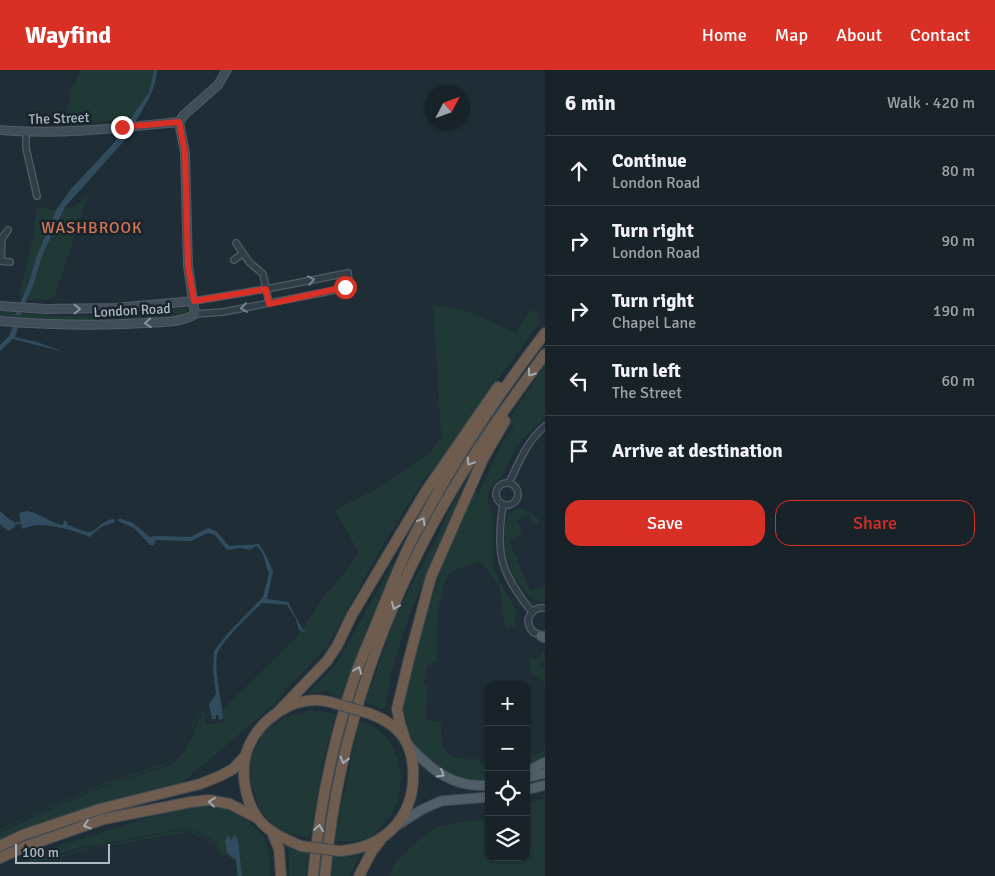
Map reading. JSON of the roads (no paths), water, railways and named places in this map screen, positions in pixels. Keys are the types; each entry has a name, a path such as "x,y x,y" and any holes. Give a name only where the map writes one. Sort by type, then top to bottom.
{"highway":[{"path":"313,876 322,808 343,717 355,676 395,578 420,524 451,469 545,333"},
{"path":"257,818 250,804 244,777 246,755 253,739 327,661 426,492 509,372 530,353"},
{"path":"325,876 328,844 340,774 354,717 371,665 403,585 459,478 545,354"},
{"path":"359,876 372,851 400,821 410,800 412,793 412,761 398,718 397,709 410,655 431,577 476,475 509,413 517,392"},
{"path":"278,712 305,701 323,700 371,714 391,724 407,742"},
{"path":"0,846 22,835 100,809 200,784 220,776 233,768 246,755"},
{"path":"0,858 24,846 104,819 209,800 230,804 257,818 280,838 301,846 339,852 355,850 384,837"},
{"path":"271,831 279,850 281,876"}],"main road":[{"path":"407,742 429,767 443,777 465,785 485,785"},
{"path":"528,771 545,762"},
{"path":"530,777 545,773"},
{"path":"530,789 545,785"},
{"path":"393,829 421,810 440,801 485,797"}],"street":[{"path":"195,314 188,266 185,153 179,122 184,115 218,85 227,70"},
{"name":"The Street","path":"0,130 26,132 179,122"},
{"path":"26,132 26,148 37,196"},
{"path":"8,230 2,238 0,261 10,262"},
{"path":"236,244 250,262 263,274 269,304"},
{"path":"234,260 243,253"},
{"name":"London Road","path":"0,306 115,308 194,301 348,273 349,283 345,287 269,304 222,312 195,314 172,321 136,324 62,325 2,321"},
{"path":"509,483 523,452 536,434 545,426"},
{"path":"509,483 517,490 518,498 511,505 503,505 496,497 496,490 500,485 509,483"},
{"path":"503,505 499,536 503,565 514,589 532,612"},
{"path":"544,636 532,631 528,620 532,612 545,608"}],"water":[{"path":"154,70 157,70 156,78 149,99 134,124 126,125 149,92"},
{"path":"133,125 124,141 65,207 42,256 34,283 20,315 15,315 56,210 71,189 113,144 125,126"},
{"path":"16,319 21,319 15,337 37,342 64,352 13,339 0,351 0,345 9,336"},
{"path":"0,511 10,520 14,521 15,527 8,531 0,524"},
{"path":"27,511 58,524 63,525 64,520 67,522 67,525 88,532 109,520 114,519 115,522 101,527 90,537 67,529 47,526 30,526 24,529 22,528 19,513"},
{"path":"119,518 133,523 150,537 190,537 208,528 218,533 229,546 259,544 273,572 267,599 288,602 303,630 306,632 299,630 296,619 287,605 262,603 243,622 223,644 217,655 217,677 223,718 221,720 218,715 216,715 216,719 212,719 209,704 216,694 213,671 214,651 228,633 263,597 269,573 262,552 256,546 250,550 240,548 227,550 215,535 208,533 191,541 156,540 154,545 150,545 134,528 118,521"},
{"path":"228,835 231,840 234,835 238,839 242,876 238,876 236,860 227,853 225,841"}],"waterway":[{"path":"13,524 23,522"}],"district":[{"name":"WASHBROOK","path":"92,227"}]}
